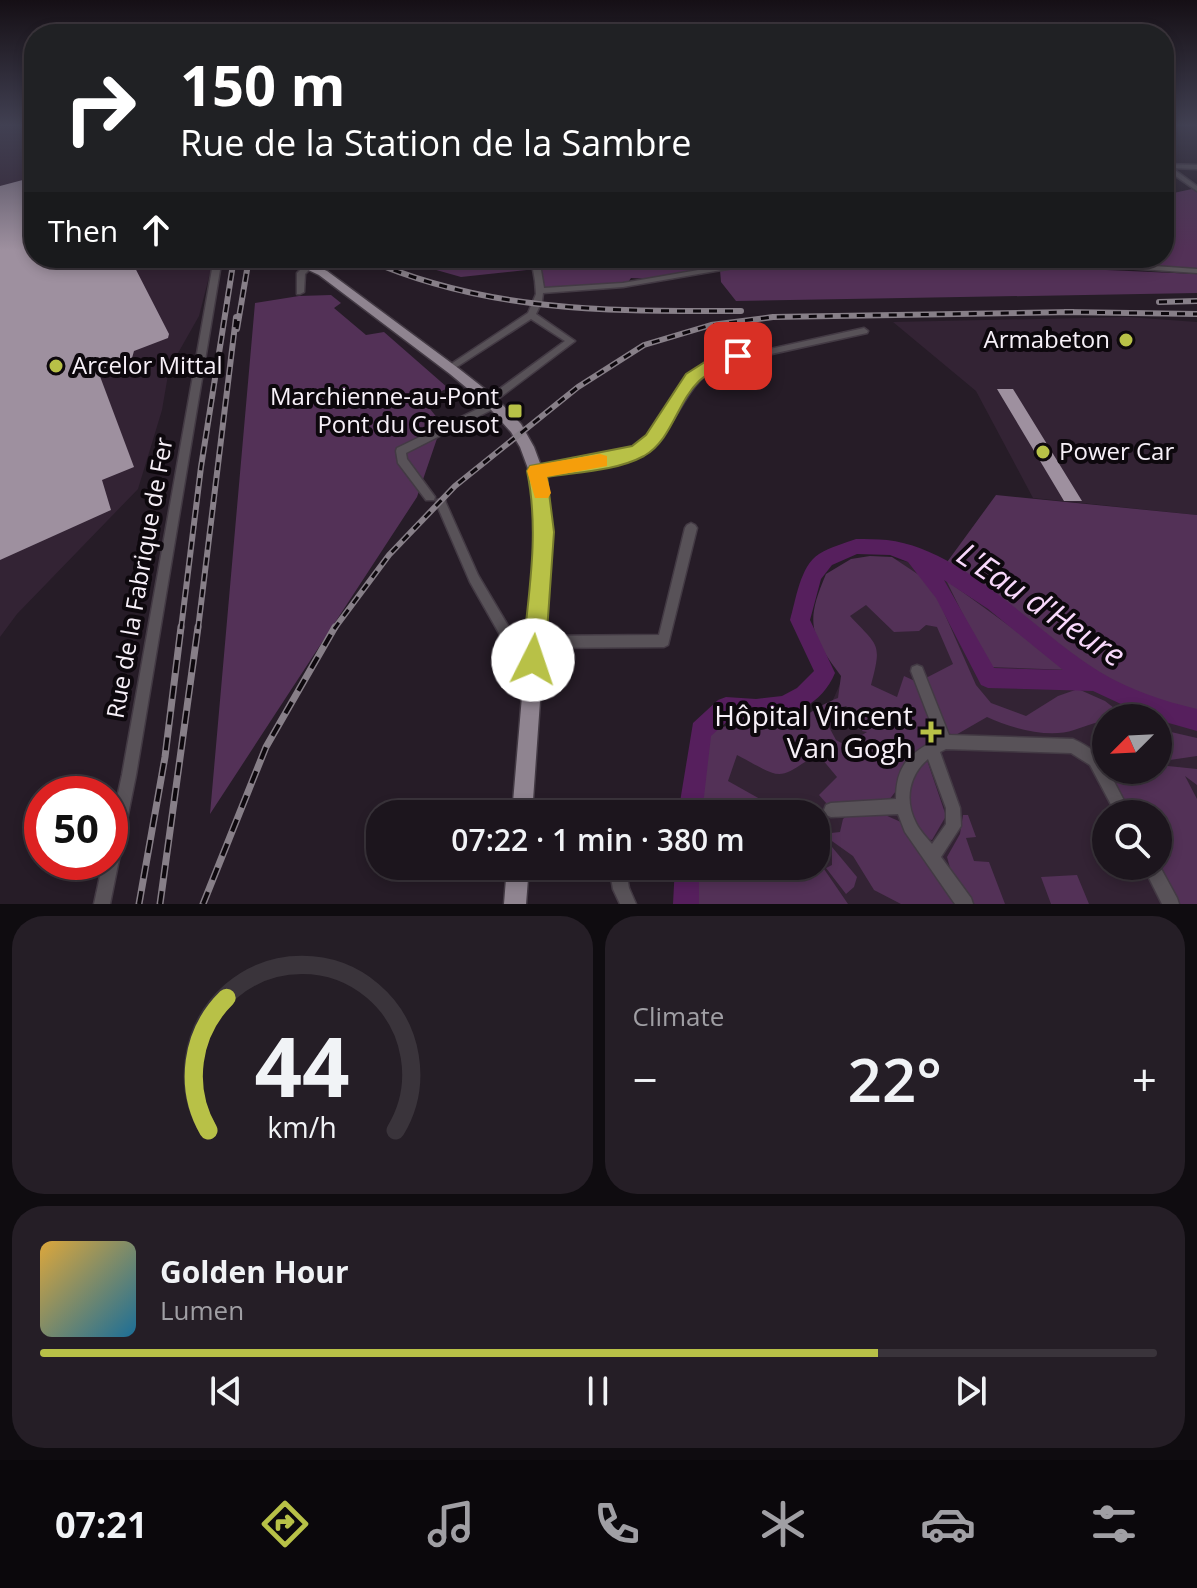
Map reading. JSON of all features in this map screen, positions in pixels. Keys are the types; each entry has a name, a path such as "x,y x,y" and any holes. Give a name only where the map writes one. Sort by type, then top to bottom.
{"main road":[{"path":"313,268 492,403 516,428 536,471 543,502 544,532 523,800"},
{"path":"515,904 517,880"}],"street":[{"path":"1174,166 1197,167"},
{"path":"1174,173 1197,189"},
{"name":"Rue de la Fabrique de Fer","path":"102,904 131,760 216,268"},
{"path":"300,292 301,273 307,268"},
{"path":"449,368 531,315 540,304 537,268"},
{"path":"541,291 626,285 722,268"},
{"path":"1155,268 1197,271"},
{"path":"531,315 571,341 492,403 401,451 402,460 436,500 474,578 532,678"},
{"path":"536,471 613,459 638,450 652,440 692,378 701,370 738,356 864,331"},
{"path":"535,642 664,641 691,528"},
{"path":"917,671 953,808 954,826 932,857"},
{"path":"965,904 910,827 903,806 903,785 910,767 938,745 1041,744 1084,751 1095,760 1116,800"},
{"path":"831,810 903,806"},
{"path":"619,880 628,904"},
{"path":"1158,880 1171,904"}],"shaded area":[{"name":"Arcelor Mittal","path":"0,166 24,166 24,268 211,268 199,316 169,369 162,410 138,489 17,614 0,637"},
{"path":"1192,189 1197,192 1197,269 1174,267 1174,193"},
{"path":"429,268 704,268 650,279 631,278 626,285 541,291 536,269 461,277"},
{"path":"1062,268 1197,274 1197,293 736,301 721,282 720,270"},
{"path":"331,295 341,303 334,308 366,335 384,332 448,388 423,400 442,424 417,497 210,814 255,303"},
{"path":"1128,317 1197,322 1197,515 1033,498 976,391 893,322"},
{"path":"996,495 1197,515 1197,720 1172,714 1172,704 1150,704 1082,672 1012,614 942,569"},
{"path":"892,557 931,583 976,685 991,703 1026,716 1058,696 1078,689 1109,704 1092,704 1092,724 1074,730 1042,733 987,717 954,736 947,732 924,679 953,664 937,627 926,625 919,631 894,632 866,605 850,616 876,646 871,685 897,697 904,676 917,682 936,732 933,743 889,800 870,804 830,804 830,800 823,800 819,795 837,777 817,753 794,769 778,774 737,755 728,781 762,800 697,800 699,761 709,737 718,729 731,725 762,729 783,726 838,698 841,676 823,649 814,628 815,605 826,574 851,559","holes":["846,706 865,724 862,731 867,732 845,745 836,740 829,727 838,708"]},
{"name":"Hôpital Vincent Van Gogh","path":"893,559 924,565 1100,686 1160,704 1092,704 1092,784 1172,784 1172,708 1197,715 1197,904 807,904 796,880 830,880 830,800 713,800 710,738 804,725 828,711 844,675 829,636"},
{"path":"946,580 1070,670 989,667"},
{"path":"1172,732 1197,738 1197,756 1172,760"},
{"path":"927,760 946,816 932,840 926,839 919,829 909,799 913,779"},
{"path":"1172,766 1197,769 1197,785 1185,776 1197,799 1197,904 1179,904 1166,880 1172,880 1172,800 1122,800 1114,784 1172,784"},
{"path":"849,814 883,814 903,823 959,904 901,904 874,890 853,856 830,840 830,833 840,832 843,819"},
{"path":"963,815 968,815 976,837 966,838 974,861 989,862 1005,904 972,904 952,875 947,857 960,834"},
{"path":"832,847 857,877 854,887 846,894 830,873"},
{"path":"1077,875 1089,904 1051,904 1041,877"},
{"path":"830,878 848,904 699,904 699,880"}],"building":[{"name":"Arcelor Mittal","path":"24,180 24,268 135,268 169,334 168,338 134,351 132,358 98,371 134,467 102,480 111,510 0,560 0,186"},
{"name":"Power Car","path":"997,389 1013,389 1082,501 1064,501"}],"waterway":[{"name":"L'Eau d'Heure","path":"692,800 701,731 726,708 769,709 794,702 815,686 825,673 800,620 809,587 820,564 856,547 890,548 925,560 994,603 1092,679 1136,701 1197,720"},
{"path":"916,559 943,592 988,678 1093,681"},
{"name":"L'Eau d'Heure","path":"686,904 687,880"}],"railway":[{"path":"181,629 201,467 232,268"},
{"path":"237,329 247,268"},
{"path":"390,268 457,289 549,305 596,309 741,311"},
{"path":"1159,302 1197,301"},
{"path":"1065,312 1069,312"},
{"path":"334,629 389,555 455,486 578,387 644,345 711,325 773,317 1069,312"},
{"path":"1069,312 1197,314"},
{"path":"198,629 236,317"},
{"path":"139,904 165,757 181,627"},
{"path":"160,904 198,627"},
{"path":"203,904 266,747 335,627"}],"slow traffic":[{"path":"542,493 536,471 600,461"}],"place":[{"name":"Armabeton","path":"1126,340"},
{"name":"Arcelor Mittal","path":"56,366"},
{"name":"Marchienne-au-Pont Pont du Creusot","path":"515,411"},
{"name":"Power Car","path":"1043,452"},
{"name":"Hôpital Vincent Van Gogh","path":"931,732"}],"route":[{"path":"533,660 544,532 543,502 536,471 617,458 645,447 692,378 701,370 738,356"}]}
